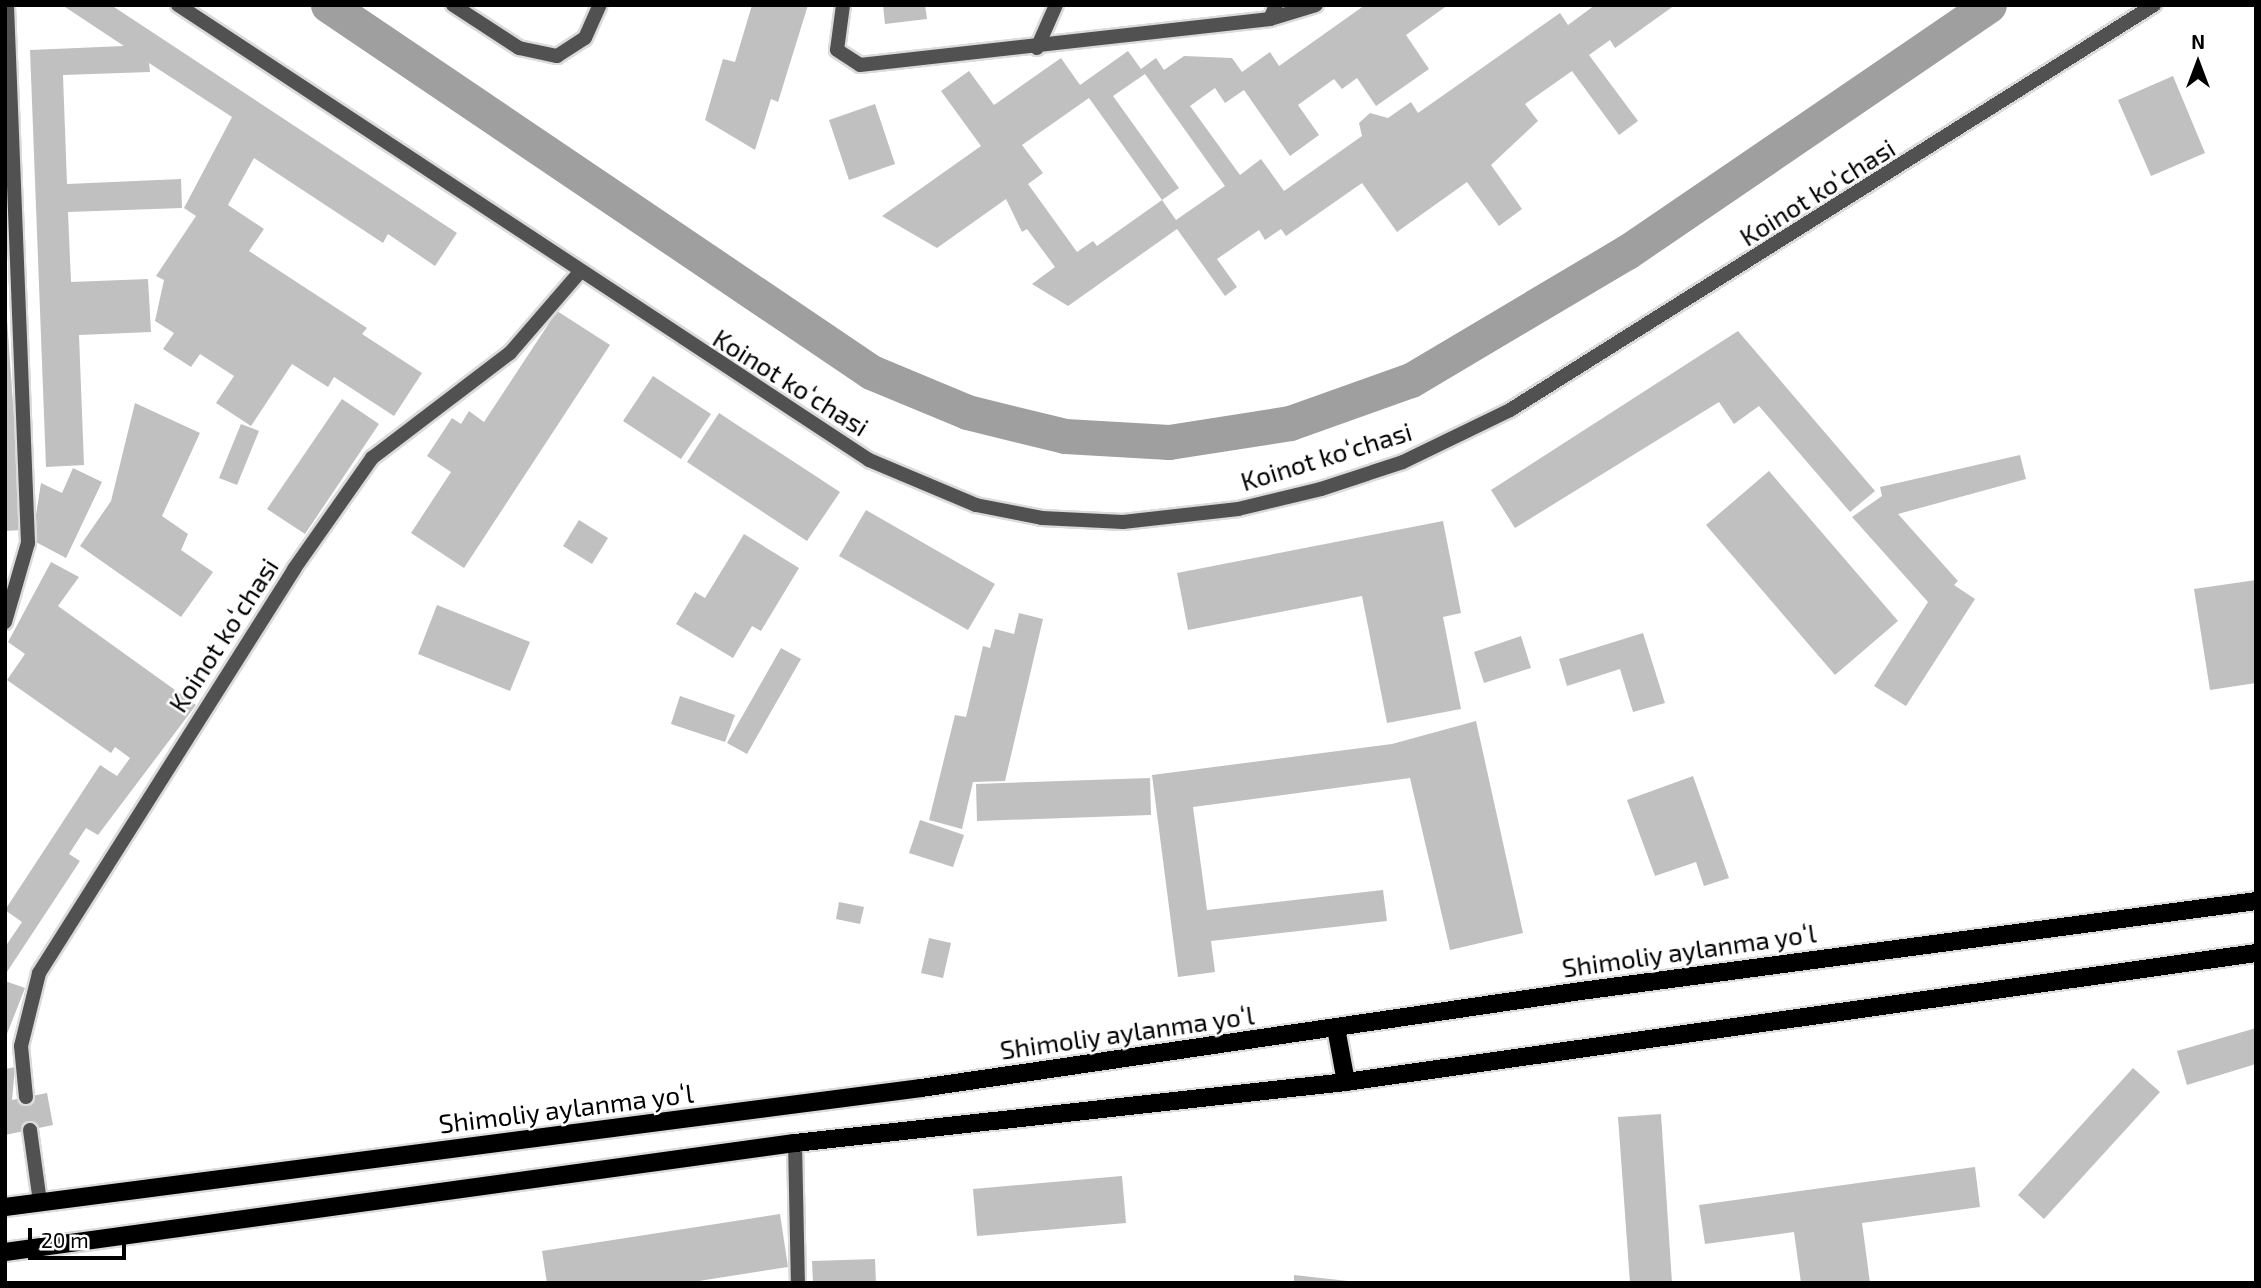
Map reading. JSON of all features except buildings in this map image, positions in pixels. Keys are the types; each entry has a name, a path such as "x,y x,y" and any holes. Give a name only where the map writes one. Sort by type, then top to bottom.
{"main road":[{"name":"Shimoliy aylanma yoʻl","path":"5,1207 2256,901"},
{"path":"5,1252 795,1143 1346,1082 2256,953"},
{"path":"1336,1028 1346,1082"}],"street":[{"path":"5,622 28,543 7,5"},
{"name":"Koinot koʻchasi","path":"178,5 869,460 976,505 1042,518 1123,522 1238,509 1403,462 1510,410 2154,5"},
{"path":"453,5 519,48 557,55 585,38 600,5"},
{"path":"843,5 835,40 850,63 1037,48 1316,5"},
{"path":"1037,48 1056,5"},
{"name":"Koinot koʻchasi","path":"26,1097 21,1046 40,973 294,569 372,458 510,353 580,272"},
{"path":"30,1130 40,1202"},
{"path":"795,1143 798,1283"}],"waterway":[{"path":"328,5 871,372 967,412 1065,436 1169,442 1290,423 1411,380 1627,252 1989,5"}]}
